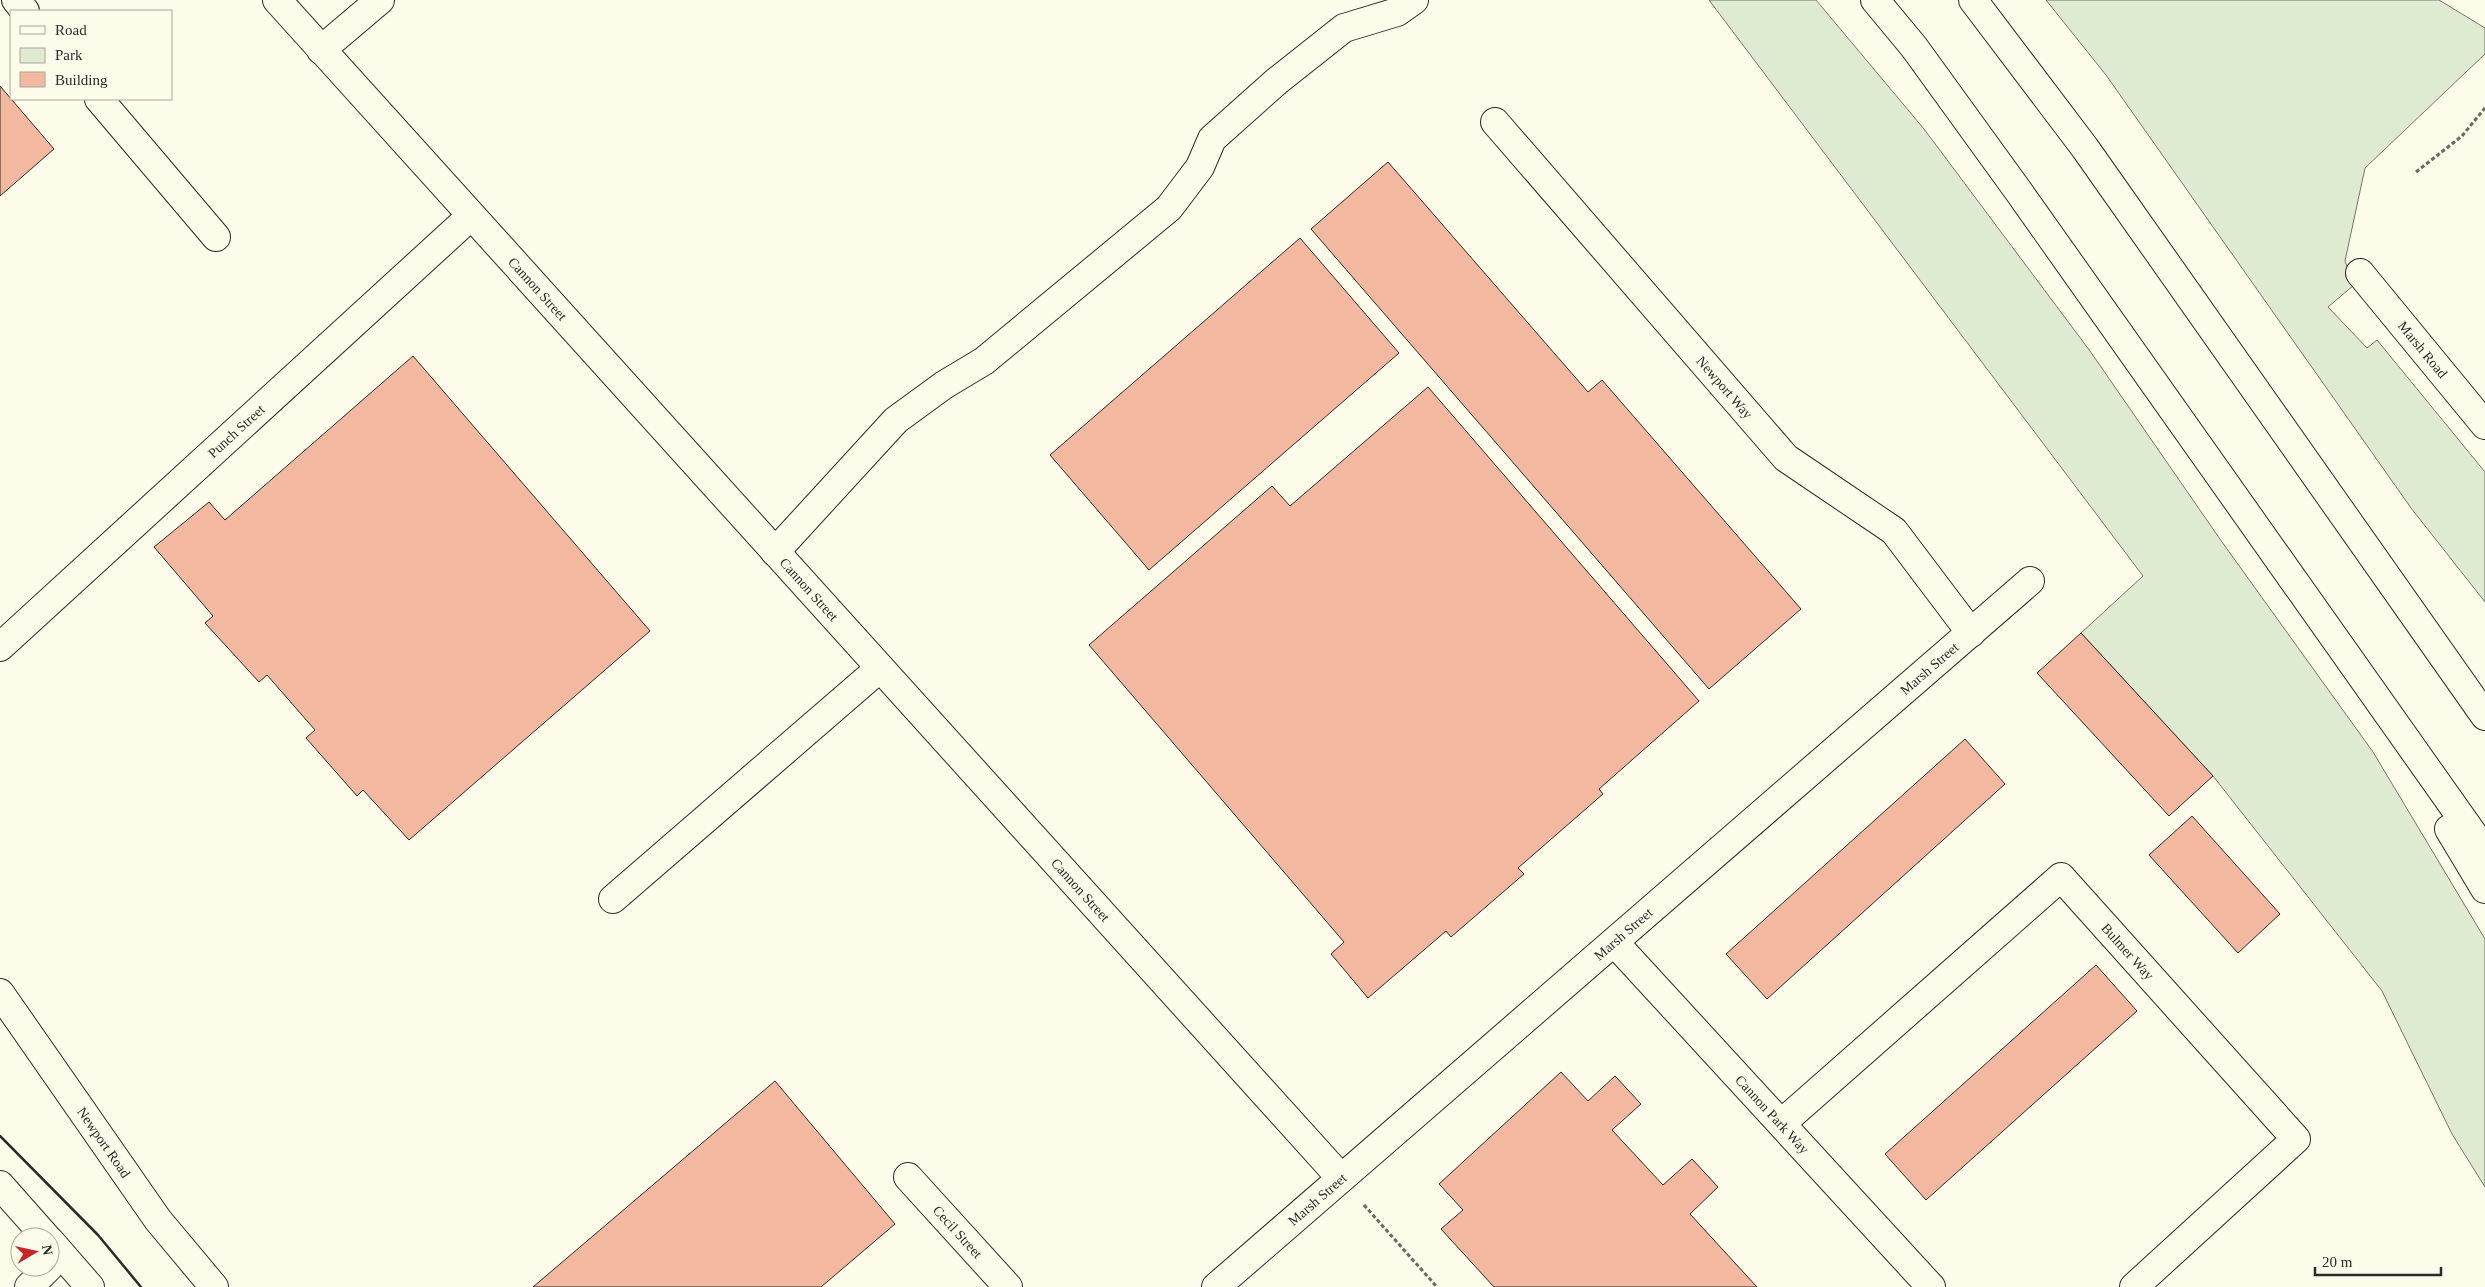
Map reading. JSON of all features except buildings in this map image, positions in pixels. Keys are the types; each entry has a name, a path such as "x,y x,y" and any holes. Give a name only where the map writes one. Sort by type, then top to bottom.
{"main road":[{"path":"16,0 25,10"},
{"name":"Cannon Street","path":"277,0 1341,1178"},
{"path":"321,50 380,0"},
{"path":"775,552 896,420 944,385 984,361 1169,208 1200,167 1212,139 1278,80 1344,28 1397,12 1414,0"},
{"path":"1875,0 1914,47 2019,192 2485,851"},
{"path":"1973,0 2086,148 2485,716"},
{"path":"100,100 216,237"},
{"name":"Newport Way","path":"1495,122 1786,458 1894,531 1971,633"},
{"name":"Punch Street","path":"0,647 471,216"},
{"name":"Marsh Road","path":"2360,273 2485,425"},
{"name":"Marsh Street","path":"1216,1287 2030,581"},
{"path":"2411,610 2485,698"},
{"path":"2347,655 2485,889"},
{"path":"613,900 880,668"},
{"name":"Bulmer Way","path":"1782,1123 2061,877 2296,1139 2134,1287"},
{"name":"Cannon Park Way","path":"1614,942 1931,1287"},
{"name":"Newport Road","path":"0,994 158,1220 214,1287"},
{"name":"Cecil Street","path":"908,1177 1008,1287"},
{"path":"0,1185 32,1227"},
{"path":"60,1261 90,1287"}],"path":[{"path":"2416,172 2462,136 2485,108"},
{"path":"1341,1178 1437,1287"}],"green space":[{"path":"1709,0 1816,0 1924,129 2090,351 2222,542 2373,752 2485,939 2485,1187 2452,1134 2382,991 2213,776 2081,633 2143,576"},
{"path":"2046,0 2439,0 2485,28 2485,54 2365,168 2345,261 2354,285 2328,307 2367,348 2377,340 2485,472 2485,602 2411,508 2106,75"}],"wall":[{"path":"0,1136 98,1235 141,1287"}]}
